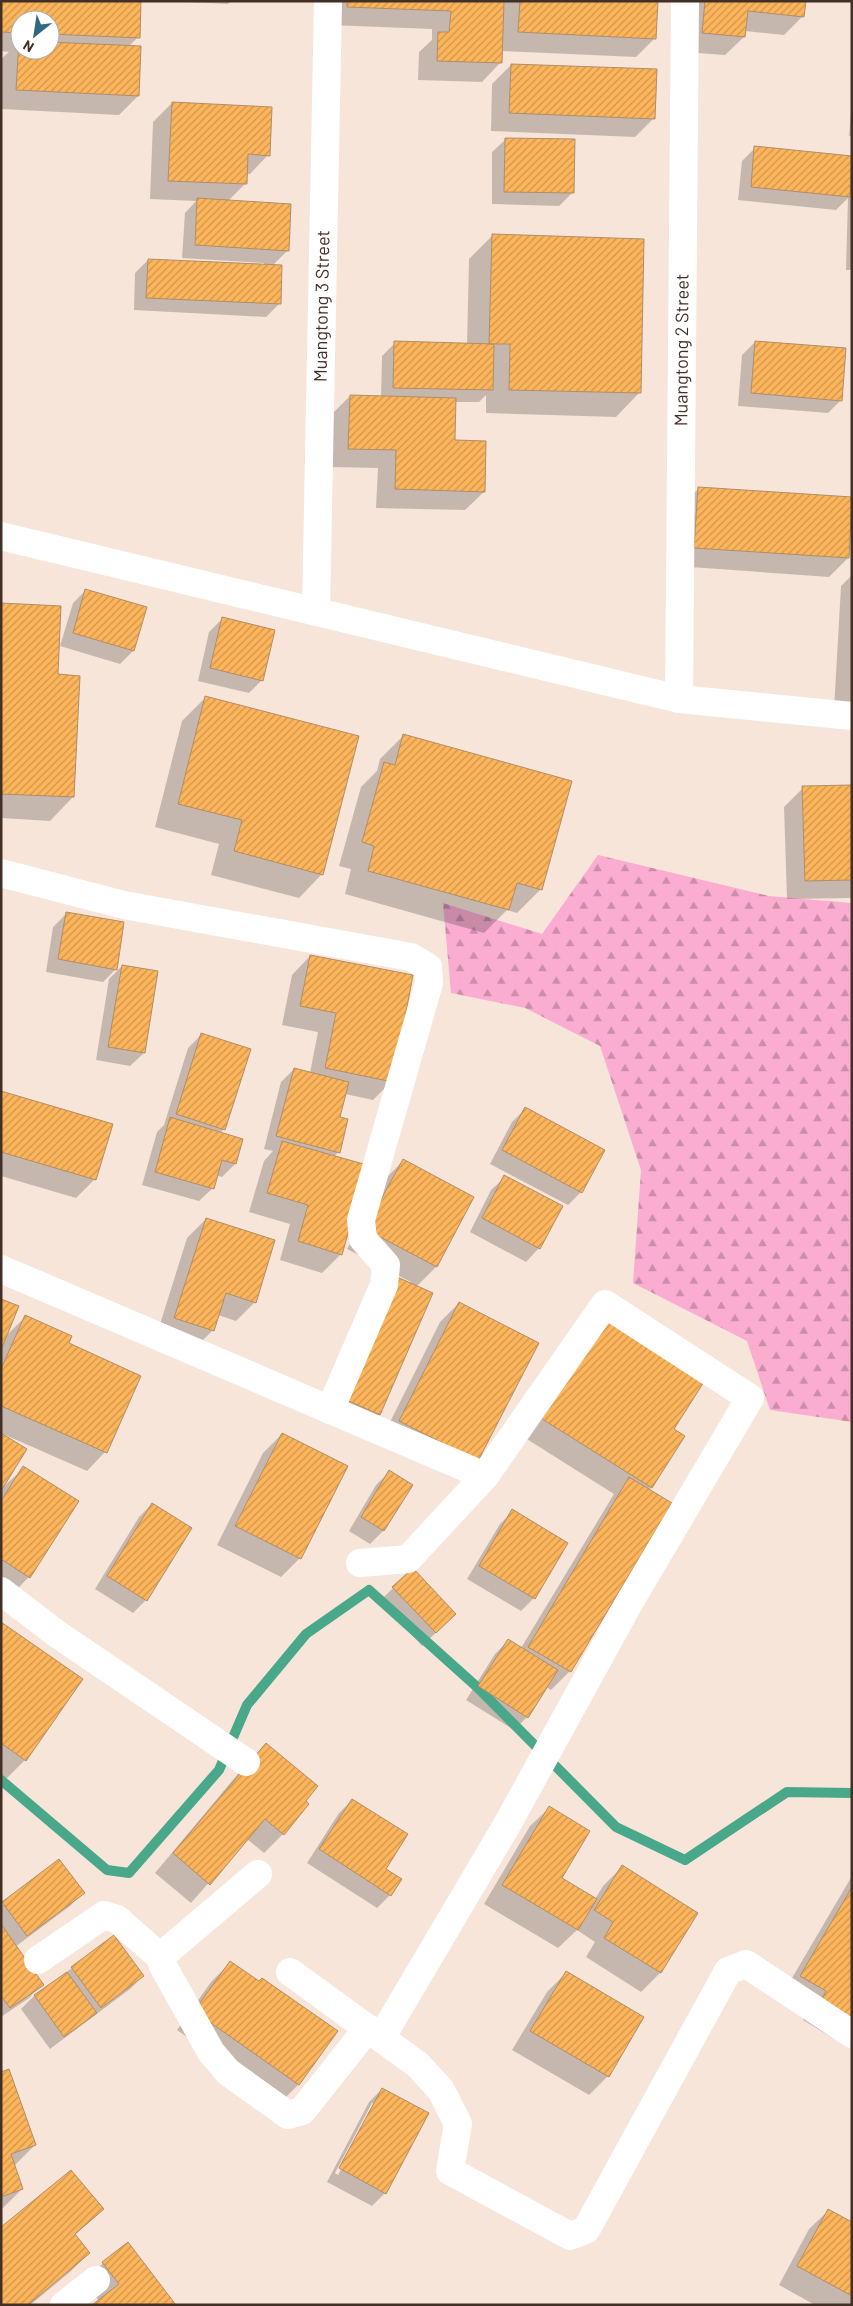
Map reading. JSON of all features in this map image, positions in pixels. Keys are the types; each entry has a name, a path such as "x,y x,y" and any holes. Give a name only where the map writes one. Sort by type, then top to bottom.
{"street":[{"name":"Muangtong 3 Street","path":"316,611 328,1"},
{"name":"Muangtong 2 Street","path":"678,698 685,1"},
{"path":"1,536 678,698 852,716"},
{"path":"1,872 124,905 411,957 428,967 429,982 361,1220 363,1238 386,1265 384,1285 330,1410"},
{"path":"1,1269 485,1476"},
{"path":"38,1960 104,1915 117,1919 160,1957 162,1966 211,2052 228,2072 288,2115 302,2111 374,2033 508,1822 571,1704 750,1398 605,1304 485,1476 408,1559 360,1563"},
{"path":"1,1591 57,1634 246,1762"},
{"path":"160,1957 258,1874"},
{"path":"290,1972 418,2065 441,2090 458,2124 450,2171 570,2236 586,2230 728,1971 746,1964 852,2034"},
{"path":"64,2305 96,2280"}],"green space":[{"path":"598,855 769,896 852,903 852,1422 770,1410 747,1341 633,1283 641,1170 600,1046 525,1008 451,993 443,903 542,934"}],"building":[{"path":"1,1 141,1 140,38 60,34 60,10 10,10 10,32 1,32"},
{"path":"347,1 504,1 502,63 437,61 438,32 449,32 451,11 347,7"},
{"path":"520,1 658,1 656,39 518,32"},
{"path":"705,1 806,1 804,17 748,11 745,37 702,33"},
{"path":"60,42 141,46 139,96 16,90 18,60 60,60"},
{"path":"511,64 657,69 655,119 509,113"},
{"path":"172,102 272,107 270,156 248,154 247,184 168,181"},
{"path":"505,138 575,139 574,193 504,192"},
{"path":"754,146 852,156 850,197 751,187"},
{"path":"197,198 291,204 289,251 195,245"},
{"path":"492,234 644,239 641,393 509,390 510,344 489,344"},
{"path":"148,259 282,265 281,304 146,298"},
{"path":"394,341 494,344 493,390 393,388"},
{"path":"755,341 846,348 842,401 751,393"},
{"path":"350,395 456,398 455,440 486,441 485,492 395,489 396,450 348,449"},
{"path":"698,487 852,497 849,558 694,548"},
{"path":"85,589 147,607 134,651 73,633"},
{"path":"1,603 61,606 58,674 80,676 74,797 1,794"},
{"path":"222,617 275,630 263,681 210,668"},
{"path":"205,696 359,736 323,875 234,851 242,820 178,804"},
{"path":"403,734 572,781 542,890 517,883 509,910 368,871 374,846 362,842 384,762 395,765"},
{"path":"852,785 852,880 805,881 802,786"},
{"path":"66,912 124,922 117,970 58,959"},
{"path":"310,955 413,975 393,1082 325,1068 336,1013 300,1006"},
{"path":"122,965 158,971 145,1053 108,1047"},
{"path":"201,1033 251,1049 225,1130 176,1114"},
{"path":"294,1068 349,1082 340,1117 348,1119 340,1153 276,1136"},
{"path":"1,1091 113,1124 96,1180 1,1152"},
{"path":"525,1107 605,1150 582,1193 502,1150"},
{"path":"170,1117 243,1139 236,1164 222,1160 214,1189 155,1172"},
{"path":"282,1141 367,1165 342,1255 298,1241 308,1205 267,1193"},
{"path":"403,1159 474,1197 437,1267 365,1229"},
{"path":"504,1175 563,1206 540,1249 482,1218"},
{"path":"206,1218 275,1240 256,1303 226,1293 214,1331 174,1318"},
{"path":"395,1276 433,1293 380,1415 342,1398"},
{"path":"1,1299 19,1306 1,1350"},
{"path":"459,1302 539,1343 478,1461 399,1421"},
{"path":"25,1315 72,1336 69,1343 141,1376 107,1453 1,1406 1,1369"},
{"path":"603,1317 704,1382 674,1429 685,1436 652,1488 539,1417"},
{"path":"1,1433 27,1449 1,1491"},
{"path":"282,1433 348,1466 301,1559 235,1526"},
{"path":"23,1466 79,1501 30,1578 1,1559 1,1501"},
{"path":"389,1470 413,1485 384,1531 361,1517"},
{"path":"629,1477 672,1503 571,1672 528,1647"},
{"path":"152,1503 192,1528 147,1601 107,1576"},
{"path":"512,1509 568,1543 535,1599 479,1566"},
{"path":"413,1568 456,1614 436,1633 392,1587"},
{"path":"1,1622 83,1679 26,1761 1,1743"},
{"path":"508,1639 558,1670 528,1718 478,1686"},
{"path":"266,1743 318,1786 306,1801 309,1804 284,1835 265,1819 210,1885 173,1853"},
{"path":"352,1799 408,1834 386,1869 402,1879 391,1896 319,1849"},
{"path":"549,1806 590,1831 562,1878 597,1899 578,1930 502,1885"},
{"path":"59,1859 85,1893 27,1936 2,1902"},
{"path":"622,1865 698,1913 661,1973 604,1938 613,1922 594,1910"},
{"path":"852,1887 852,2019 821,2001 826,1991 800,1976"},
{"path":"1,1924 44,1985 10,2008 1,1996"},
{"path":"114,1935 144,1976 101,2008 71,1967"},
{"path":"230,1961 259,1981 262,1978 338,2031 299,2085 194,2011"},
{"path":"566,1971 644,2017 609,2077 530,2031"},
{"path":"67,1972 97,2013 64,2037 34,1995"},
{"path":"9,2069 36,2145 11,2154 23,2189 1,2197 1,2072"},
{"path":"382,2088 429,2113 386,2194 339,2168"},
{"path":"71,2170 104,2209 75,2234 90,2253 28,2305 1,2305 1,2227"},
{"path":"828,2209 852,2222 852,2296 797,2266"},
{"path":"128,2242 176,2305 92,2305 119,2284 102,2262"}],"waterway":[{"path":"1,1780 107,1870 129,1873 219,1770 247,1705 306,1634 369,1590 477,1687 616,1827 685,1860 787,1792 852,1793"}]}
